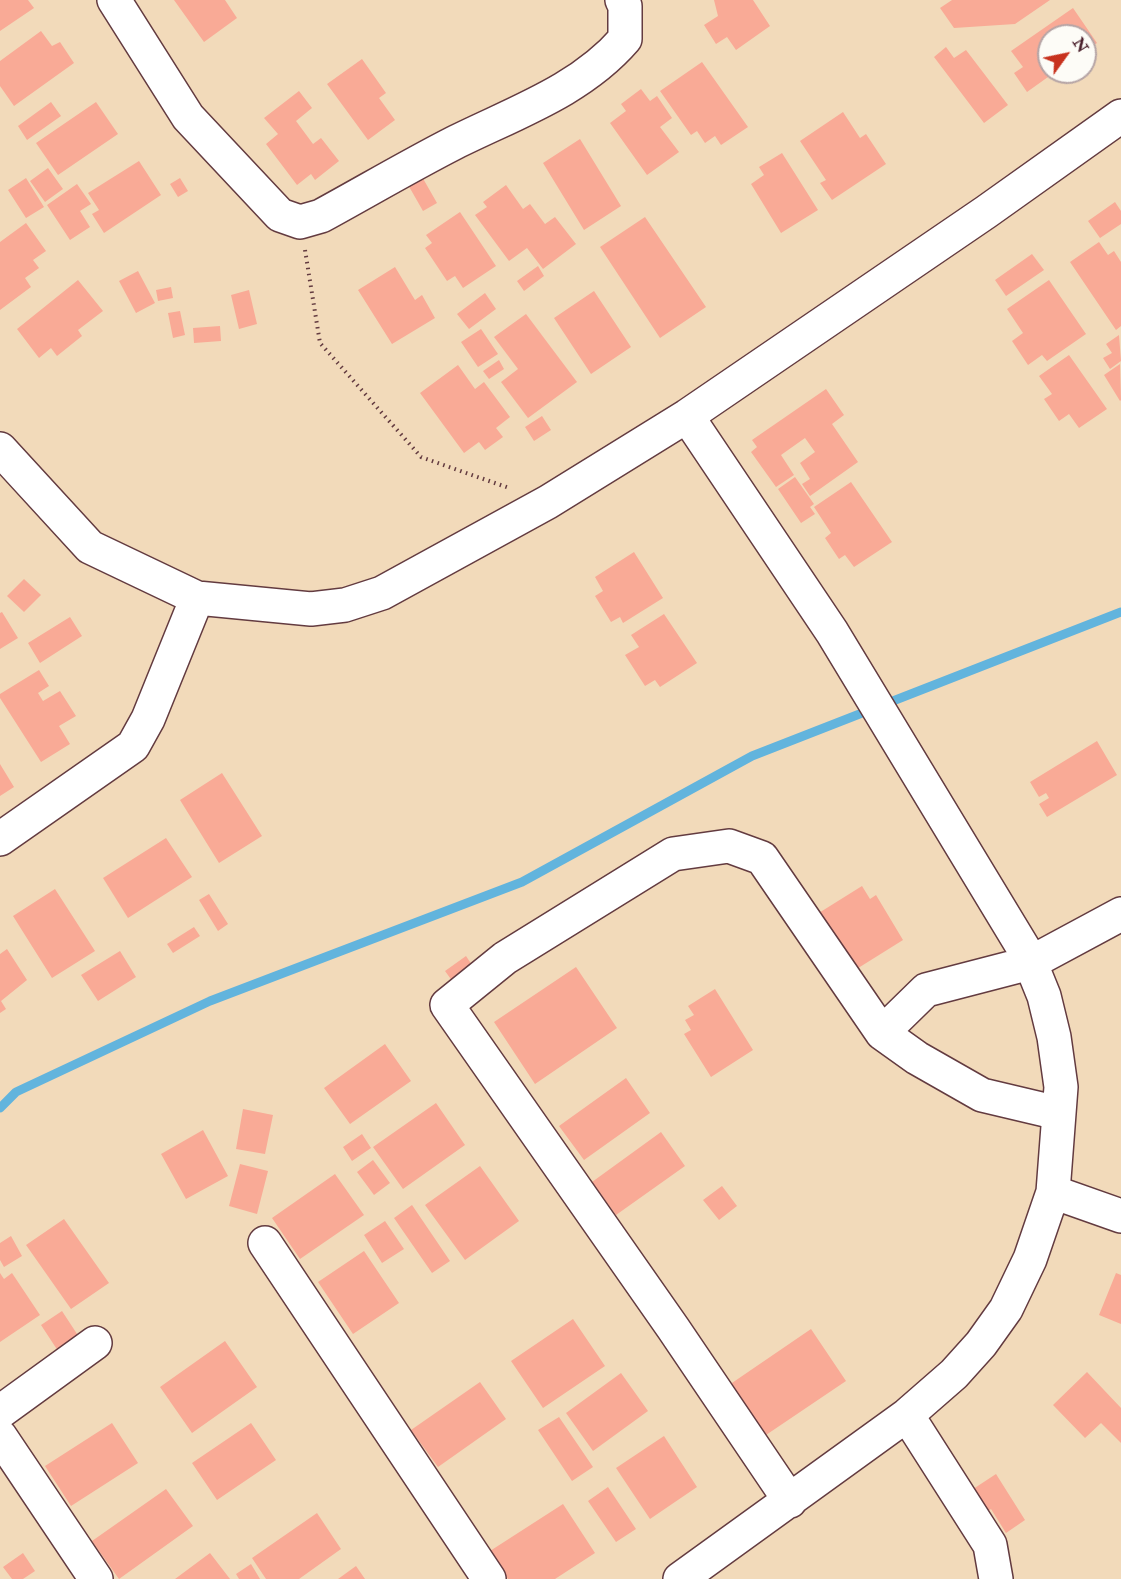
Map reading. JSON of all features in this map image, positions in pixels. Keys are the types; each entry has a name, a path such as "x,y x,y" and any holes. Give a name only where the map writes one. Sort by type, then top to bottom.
{"street":[{"path":"114,0 188,117 280,215 300,222 321,216 453,144 552,96 607,60 625,39 625,6 622,0"},
{"path":"0,449 90,547 197,598 311,609 345,604 382,593 548,502 687,416 986,212 1121,116"},
{"path":"680,1579 907,1415 954,1374 981,1344 1006,1309 1030,1259 1053,1192 1061,1087 1054,1037 1044,996 1030,963 832,632 687,416"},
{"path":"0,839 133,746 148,719 197,598"},
{"path":"790,1501 673,1328 447,1005 505,958 674,854 729,846 762,858 882,1033 917,1058 982,1095 1059,1113"},
{"path":"882,1033 926,990 1030,963 1121,914"},
{"path":"1053,1192 1121,1216"},
{"path":"265,1243 391,1428 489,1579"},
{"path":"0,1412 95,1343"},
{"path":"907,1415 990,1545 996,1579"},
{"path":"0,1436 96,1579"}],"path":[{"path":"300,222 320,343 421,457 548,502"}],"building":[{"path":"0,0 28,0 34,8 0,31"},
{"path":"174,0 225,0 237,18 204,42"},
{"path":"714,0 753,0 770,26 736,50 727,37 716,44 704,25 718,16"},
{"path":"952,0 1050,0 1015,24 954,28 940,8"},
{"path":"1073,8 1084,24 1050,24"},
{"path":"41,31 52,46 60,42 74,63 14,106 0,86 0,61"},
{"path":"1037,33 1038,84 1027,92 1014,73 1023,67 1011,51"},
{"path":"946,47 954,58 966,50 1008,105 984,123 934,57"},
{"path":"362,59 386,93 379,98 395,120 368,140 327,84"},
{"path":"702,62 748,127 721,145 715,136 705,143 697,131 691,135 660,91"},
{"path":"641,89 650,101 657,96 672,118 660,127 679,152 647,175 610,123 626,111 621,104"},
{"path":"299,91 312,108 296,121 313,144 321,138 339,161 315,180 311,174 297,185 266,144 278,134 264,118"},
{"path":"51,102 61,116 27,140 18,126"},
{"path":"96,102 118,134 58,175 36,143"},
{"path":"843,112 860,138 866,134 886,164 832,200 820,183 826,180 800,141"},
{"path":"580,139 621,206 584,230 543,163"},
{"path":"782,153 818,210 781,233 751,184 764,175 759,167"},
{"path":"139,161 161,195 104,233 92,214 99,210 88,193"},
{"path":"48,168 63,189 45,202 30,181"},
{"path":"421,175 437,203 423,211 407,183"},
{"path":"26,178 44,207 26,218 8,190"},
{"path":"180,178 188,191 178,197 170,184"},
{"path":"77,184 91,204 80,211 90,227 70,240 47,205"},
{"path":"506,185 523,209 530,204 545,224 555,217 576,244 543,269 527,248 509,261 475,215 487,207 483,202"},
{"path":"1115,202 1121,211 1121,224 1100,238 1088,221"},
{"path":"460,212 496,266 463,288 455,276 447,281 425,248 432,243 426,235"},
{"path":"645,217 706,307 660,338 600,247"},
{"path":"26,223 46,251 33,260 39,268 25,278 31,287 0,310 0,242"},
{"path":"1099,242 1108,255 1114,251 1121,262 1121,326 1116,330 1070,262"},
{"path":"1032,254 1044,270 1006,296 995,280"},
{"path":"538,266 544,276 524,291 517,281"},
{"path":"395,267 415,300 422,295 435,318 392,344 358,290"},
{"path":"138,271 155,303 136,313 119,281"},
{"path":"78,280 103,311 78,330 82,336 57,356 51,348 39,358 17,329"},
{"path":"1049,280 1086,334 1047,361 1042,355 1028,365 1012,341 1023,333 1007,309"},
{"path":"171,287 173,298 158,301 156,290"},
{"path":"249,290 257,324 239,329 231,295"},
{"path":"594,291 631,347 591,374 554,318"},
{"path":"485,293 496,309 469,329 457,314"},
{"path":"180,311 185,335 173,338 168,313"},
{"path":"526,314 577,382 528,418 501,382 518,369 494,337"},
{"path":"220,326 221,341 194,343 193,328"},
{"path":"481,329 498,354 478,367 461,342"},
{"path":"1119,335 1121,361 1110,369 1103,358 1112,353 1106,344"},
{"path":"1069,355 1107,409 1079,428 1069,414 1059,421 1044,399 1052,394 1039,376"},
{"path":"499,360 504,369 489,379 483,371"},
{"path":"1120,364 1121,400 1120,401 1104,375"},
{"path":"458,365 475,389 484,382 510,417 496,428 503,437 485,450 479,442 464,453 420,393"},
{"path":"826,389 844,415 832,424 858,462 810,496 802,484 810,479 800,463 815,452 805,438 781,455 794,475 776,487 751,452 757,447 752,440"},
{"path":"542,416 551,430 534,441 525,427"},
{"path":"795,477 814,504 810,507 815,514 801,523 778,489"},
{"path":"851,482 892,542 854,567 845,555 839,559 825,538 831,533 814,507"},
{"path":"634,552 663,598 623,623 620,617 611,622 595,596 603,591 595,577"},
{"path":"24,579 41,595 24,612 7,596"},
{"path":"2,612 18,638 0,649 0,613"},
{"path":"664,614 697,663 660,687 655,680 645,686 625,655 639,647 631,635"},
{"path":"70,617 82,636 40,663 28,643"},
{"path":"39,670 49,686 38,693 43,701 60,691 76,716 59,726 70,744 41,762 0,698 0,694"},
{"path":"1097,741 1117,775 1047,817 1039,804 1049,798 1046,793 1039,797 1030,782"},
{"path":"0,764 14,787 0,796"},
{"path":"222,773 262,836 219,863 180,800"},
{"path":"166,838 192,877 128,918 103,878"},
{"path":"862,886 870,899 876,895 903,940 855,970 814,916"},
{"path":"55,889 95,951 52,978 13,916"},
{"path":"209,894 228,924 218,931 199,900"},
{"path":"194,927 200,936 173,953 167,944"},
{"path":"7,949 27,980 1,1001 6,1009 0,1013 0,954"},
{"path":"120,951 136,977 98,1001 81,975"},
{"path":"466,956 474,968 453,982 445,971"},
{"path":"576,967 617,1028 535,1084 494,1022"},
{"path":"715,989 753,1050 711,1077 684,1034 691,1030 685,1020 694,1015 688,1006"},
{"path":"385,1044 411,1081 350,1124 324,1088"},
{"path":"626,1078 650,1113 584,1160 559,1126"},
{"path":"436,1103 465,1145 403,1189 373,1147"},
{"path":"243,1109 273,1115 265,1154 236,1149"},
{"path":"203,1130 228,1176 186,1199 161,1154"},
{"path":"661,1132 685,1166 616,1215 592,1182"},
{"path":"362,1134 371,1148 352,1161 343,1147"},
{"path":"373,1160 390,1183 374,1195 357,1172"},
{"path":"240,1164 268,1171 257,1214 229,1206"},
{"path":"480,1166 519,1221 465,1260 425,1205"},
{"path":"335,1174 364,1215 300,1259 272,1218"},
{"path":"722,1186 737,1206 719,1220 703,1200"},
{"path":"412,1205 450,1261 432,1273 394,1218"},
{"path":"64,1219 109,1283 71,1309 26,1245"},
{"path":"385,1221 404,1249 382,1263 364,1235"},
{"path":"11,1236 22,1256 4,1267 0,1260 0,1243"},
{"path":"364,1251 399,1303 353,1334 318,1282"},
{"path":"0,1273 4,1279 12,1273 40,1315 0,1342"},
{"path":"1116,1273 1121,1275 1121,1324 1099,1315"},
{"path":"62,1311 81,1340 60,1354 41,1325"},
{"path":"573,1319 605,1366 543,1408 511,1361"},
{"path":"811,1329 846,1381 763,1437 729,1385"},
{"path":"225,1341 257,1387 192,1433 160,1387"},
{"path":"1087,1372 1121,1408 1121,1443 1101,1423 1085,1438 1053,1405"},
{"path":"621,1373 648,1411 593,1451 566,1413"},
{"path":"480,1382 506,1419 438,1467 411,1430"},
{"path":"559,1417 593,1467 572,1481 538,1430"},
{"path":"112,1423 138,1463 71,1506 45,1466"},
{"path":"251,1423 276,1460 217,1500 192,1463"},
{"path":"664,1436 697,1487 650,1519 616,1468"},
{"path":"996,1474 1025,1520 1006,1533 991,1509 979,1517 964,1495"},
{"path":"608,1487 636,1529 616,1542 588,1501"},
{"path":"166,1489 193,1526 119,1579 92,1541"},
{"path":"563,1504 595,1553 555,1579 508,1579 490,1551"},
{"path":"317,1513 341,1549 299,1579 266,1579 252,1558"},
{"path":"23,1553 35,1571 23,1579 12,1579 3,1567"},
{"path":"210,1553 230,1579 175,1579"},
{"path":"251,1564 260,1579 239,1579 236,1574"},
{"path":"356,1566 365,1579 338,1579"}],"waterway":[{"path":"0,1108 16,1092 210,1001 522,882 752,756 1121,612"}]}
